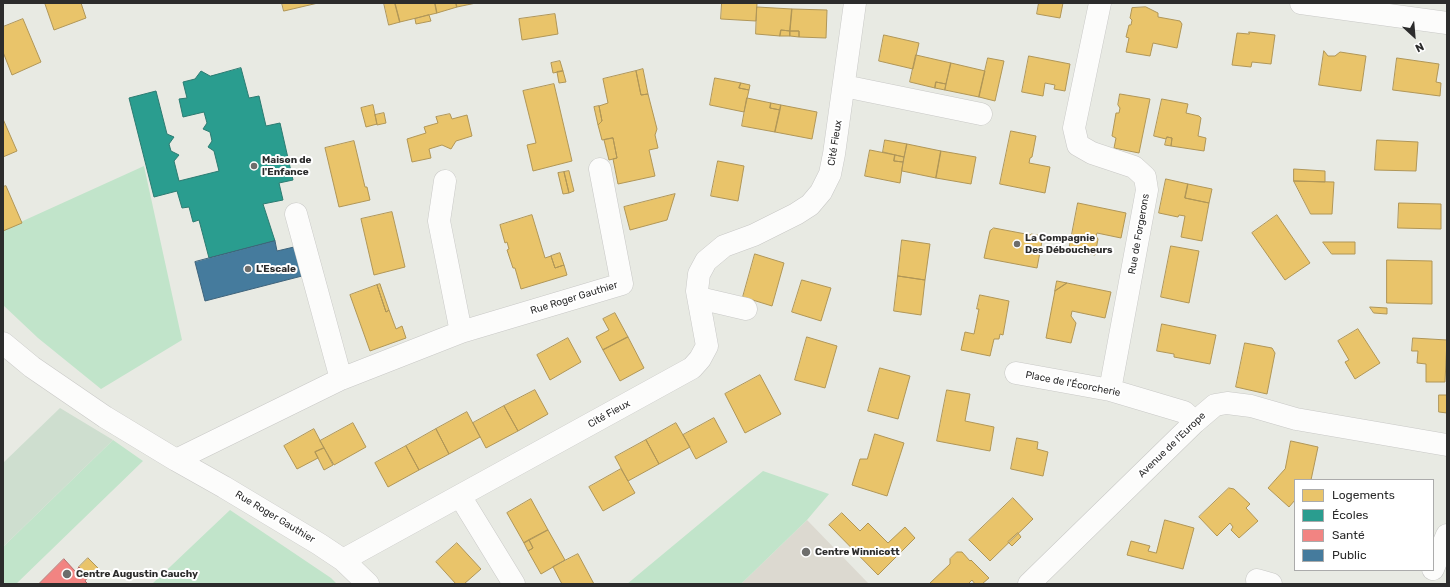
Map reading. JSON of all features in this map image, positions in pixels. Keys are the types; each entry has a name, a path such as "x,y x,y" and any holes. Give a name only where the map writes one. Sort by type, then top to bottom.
{"street":[{"name":"Cité Fieux","path":"343,560 692,368 700,359 707,346 697,291 699,274 706,261 724,246 754,235 796,214 810,205 821,192 830,174 855,3"},
{"name":"Rue de Forgerons","path":"1100,3 1074,128 1078,145 1092,153 1134,167 1144,177 1147,190 1110,390"},
{"path":"1301,3 1447,23"},
{"path":"844,86 981,114"},
{"name":"Rue Roger Gauthier","path":"176,460 341,379 461,332 622,284 600,169"},
{"path":"445,181 439,221 461,332"},
{"path":"296,214 341,379"},
{"path":"699,298 746,309"},
{"name":"Rue Roger Gauthier","path":"3,343 32,367 100,414 319,544 343,560 368,584"},
{"name":"Place de l'Écorcherie","path":"1016,373 1110,390 1184,412 1195,422"},
{"name":"Avenue de l'Europe","path":"1029,584 1195,422 1215,405 1227,403 1251,406 1296,419 1447,445"},
{"path":"460,496 514,584"},
{"path":"1434,567 1447,535"},
{"path":"1424,584 1432,571"}],"shaded area":[{"name":"Centre Winnicott","path":"807,520 869,584 741,584"}],"green space":[{"path":"144,166 182,340 101,389 38,338 3,305 3,230"},
{"path":"60,408 113,440 3,547 3,463"},
{"path":"113,440 143,461 16,584 3,584 3,547"},
{"path":"763,471 829,494 807,520 741,584 627,584"},
{"path":"230,510 331,578 337,584 152,584"}],"building: Logements":[{"path":"81,3 86,18 54,30 45,4"},
{"path":"282,3 318,3 284,11"},
{"path":"384,3 395,3 400,22 389,25"},
{"path":"395,3 435,3 437,13 400,22"},
{"path":"435,3 456,3 457,7 437,13"},
{"path":"456,3 476,3 457,7"},
{"path":"722,3 757,3 756,21 721,19"},
{"path":"1039,3 1063,3 1060,18 1037,14"},
{"path":"757,7 792,9 790,31 781,30 780,36 756,34"},
{"path":"1146,7 1158,13 1158,17 1180,21 1182,24 1177,48 1153,43 1150,56 1126,52 1129,38 1126,37 1129,25 1131,25 1132,20 1130,18 1132,8"},
{"path":"792,9 827,10 826,38 799,37 799,31 790,31"},
{"path":"555,14 558,34 522,40 519,19"},
{"path":"429,15 431,21 416,24 415,19"},
{"path":"23,19 41,62 12,75 3,52 3,27"},
{"path":"781,30 790,31 790,36 780,36"},
{"path":"790,31 799,31 799,37 790,36"},
{"path":"1249,32 1275,35 1271,64 1252,62 1251,67 1232,65 1237,33 1249,34"},
{"path":"884,35 919,43 913,69 879,61"},
{"path":"1324,51 1328,56 1335,56 1340,52 1366,56 1361,91 1319,85"},
{"path":"916,55 951,63 946,84 936,82 935,88 910,82"},
{"path":"1029,56 1070,64 1065,91 1054,89 1055,85 1045,83 1043,96 1022,92"},
{"path":"988,58 1004,61 995,101 979,97"},
{"path":"1397,58 1439,64 1436,82 1441,83 1440,96 1393,90"},
{"path":"560,61 563,71 553,73 551,63"},
{"path":"951,63 985,71 979,97 945,90"},
{"path":"643,69 648,94 641,95 636,71"},
{"path":"563,71 566,82 559,83 557,72"},
{"path":"636,71 641,95 648,94 657,129 655,135 658,148 649,150 655,176 618,184 613,159 617,158 613,138 602,140 598,125 602,121 599,106 608,103 603,79"},
{"path":"715,78 741,83 739,88 749,90 744,112 710,105"},
{"path":"936,82 946,84 945,90 935,88"},
{"path":"741,83 750,85 749,90 739,88"},
{"path":"554,84 572,161 533,171 527,145 536,143 523,91"},
{"path":"1120,94 1150,99 1139,153 1114,148 1116,138 1112,136 1116,113 1119,113 1120,108 1118,105"},
{"path":"747,98 771,103 770,108 780,110 775,132 742,126"},
{"path":"1162,99 1188,104 1186,113 1199,116 1201,118 1198,136 1206,138 1204,151 1171,146 1172,138 1167,137 1166,139 1154,136"},
{"path":"771,103 781,105 780,110 770,108"},
{"path":"373,105 377,124 366,127 361,108"},
{"path":"781,105 817,112 812,139 775,132"},
{"path":"599,106 602,121 598,125 594,107"},
{"path":"384,113 386,123 377,125 375,115"},
{"path":"450,114 452,119 467,115 472,136 456,141 451,149 442,145 429,149 431,158 412,162 407,139 426,133 424,127 438,123 436,117"},
{"path":"3,119 17,151 3,157"},
{"path":"1011,131 1036,136 1032,157 1030,158 1029,163 1050,167 1045,193 1000,184"},
{"path":"1167,137 1172,138 1171,146 1165,145"},
{"path":"613,138 617,158 609,160 604,140"},
{"path":"885,140 907,144 904,157 883,152"},
{"path":"1377,140 1418,142 1416,171 1375,170"},
{"path":"354,141 365,187 367,187 370,200 339,207 325,148"},
{"path":"907,144 941,151 936,178 902,171"},
{"path":"870,150 895,155 894,161 903,162 900,183 865,176"},
{"path":"941,151 976,157 971,184 936,178"},
{"path":"895,155 904,157 903,162 894,161"},
{"path":"718,161 744,166 738,201 711,196"},
{"path":"1294,169 1325,171 1325,182 1294,181"},
{"path":"569,171 574,191 569,193 564,172"},
{"path":"564,172 569,193 563,194 558,173"},
{"path":"1166,179 1188,184 1185,198 1209,203 1202,241 1181,237 1185,216 1179,215 1178,217 1159,213"},
{"path":"1294,181 1334,182 1332,214 1311,214"},
{"path":"1188,184 1212,189 1209,203 1185,198"},
{"path":"6,186 22,223 3,231 3,187"},
{"path":"675,194 667,220 630,230 624,207"},
{"path":"1078,203 1126,213 1121,238 1097,233 1096,236 1098,239 1095,255 1069,250"},
{"path":"1399,203 1441,204 1441,229 1398,228"},
{"path":"392,212 405,267 374,275 361,219"},
{"path":"532,215 545,258 551,256 555,268 564,265 567,275 521,289 515,268 513,268 507,250 509,249 507,242 505,243 500,225"},
{"path":"1277,215 1310,263 1285,280 1252,233"},
{"path":"994,228 1043,236 1037,268 984,258 990,231"},
{"path":"902,240 930,244 925,280 898,276"},
{"path":"1323,242 1355,242 1355,254 1332,254"},
{"path":"1171,246 1199,251 1189,303 1161,297"},
{"path":"560,253 564,265 555,268 551,256"},
{"path":"755,254 784,263 772,306 743,297"},
{"path":"1387,260 1432,261 1432,304 1387,303"},
{"path":"898,276 925,280 921,315 894,311"},
{"path":"802,280 831,288 821,321 792,312"},
{"path":"1057,281 1067,283 1055,291"},
{"path":"1067,283 1111,292 1105,318 1072,311 1071,316 1076,323 1071,343 1046,338 1055,291"},
{"path":"380,284 389,310 386,312 377,285"},
{"path":"377,285 386,312 389,310 396,329 402,326 406,338 370,351 350,295"},
{"path":"980,295 1009,301 1003,335 1000,334 999,339 994,339 990,356 961,350 965,332 974,334"},
{"path":"1370,307 1387,308 1387,314 1374,313"},
{"path":"615,313 628,337 603,350 596,337 609,330 603,319"},
{"path":"1162,324 1216,335 1210,364 1174,357 1174,354 1157,351"},
{"path":"1358,329 1380,363 1355,379 1345,362 1349,360 1338,341"},
{"path":"628,337 644,368 620,381 603,350"},
{"path":"807,337 837,346 825,388 795,380"},
{"path":"568,338 581,362 550,380 537,355"},
{"path":"1413,338 1447,340 1445,382 1426,382 1426,364 1417,363 1418,351 1412,351"},
{"path":"1245,343 1272,348 1275,353 1267,394 1236,387"},
{"path":"880,368 910,376 898,419 868,411"},
{"path":"760,375 781,414 745,433 725,394"},
{"path":"535,390 548,414 518,431 504,406"},
{"path":"947,390 970,394 965,421 994,427 990,451 937,441"},
{"path":"1439,395 1447,395 1447,413 1439,412"},
{"path":"504,406 518,431 486,448 473,423"},
{"path":"467,412 480,437 449,454 436,429"},
{"path":"714,418 727,442 696,459 683,435"},
{"path":"353,423 366,447 334,465 320,441"},
{"path":"676,423 690,447 659,464 646,440"},
{"path":"314,429 324,448 315,452 318,458 297,469 284,446"},
{"path":"436,429 449,454 419,470 406,446"},
{"path":"875,434 904,443 887,496 852,485 860,459 867,459"},
{"path":"1017,438 1038,442 1037,449 1048,452 1043,476 1011,469"},
{"path":"646,440 659,464 628,481 615,457"},
{"path":"1291,441 1318,447 1311,479 1294,479 1294,501 1289,507 1268,488 1285,469"},
{"path":"406,446 419,470 388,487 375,463"},
{"path":"324,448 333,465 324,470 315,452"},
{"path":"621,469 635,493 603,511 589,487"},
{"path":"1229,488 1234,489 1250,504 1246,508 1258,521 1239,538 1231,530 1233,527 1230,523 1217,536 1199,517"},
{"path":"1013,498 1033,519 990,561 969,540"},
{"path":"531,499 548,530 524,543 507,513"},
{"path":"842,513 860,531 868,523 888,543 905,527 915,538 878,575 829,525"},
{"path":"1165,520 1194,528 1183,569 1127,555 1131,541 1150,546 1148,551 1156,553"},
{"path":"548,530 565,560 541,574 528,551 533,548 529,540"},
{"path":"1018,533 1021,537 1012,546 1008,542"},
{"path":"529,540 533,548 528,551 524,543"},
{"path":"457,543 481,569 464,584 456,584 436,562"},
{"path":"957,552 962,552 989,578 982,584 975,584 972,580 968,584 929,584 950,564 950,559"},
{"path":"578,554 594,584 562,584 553,567"},
{"path":"88,558 98,568 88,577 79,567"}],"building: Écoles":[{"name":"Maison de l'Enfance","path":"241,68 249,98 259,96 266,126 280,123 293,180 279,183 283,200 263,204 275,241 209,258 199,220 193,222 189,207 182,208 177,191 154,197 129,98 156,91 167,134 174,137 169,144 171,151 179,155 174,161 179,181 219,171 214,151 208,147 212,141 210,132 203,129 207,123 204,112 183,117 179,99 187,98 183,82 195,79 201,71 210,76"}],"building: Santé":[{"name":"Centre Augustin Cauchy","path":"64,559 75,571 79,567 88,577 85,581 88,584 39,584"}],"building: Public":[{"name":"L'Escale","path":"275,241 277,251 294,247 302,276 205,301 195,262"}],"place":[{"name":"Maison de l'Enfance","path":"254,166"},
{"name":"La Compagnie Des Déboucheurs","path":"1017,244"},
{"name":"L'Escale","path":"248,269"},
{"name":"Centre Winnicott","path":"806,552"},
{"name":"Centre Augustin Cauchy","path":"67,574"}]}
